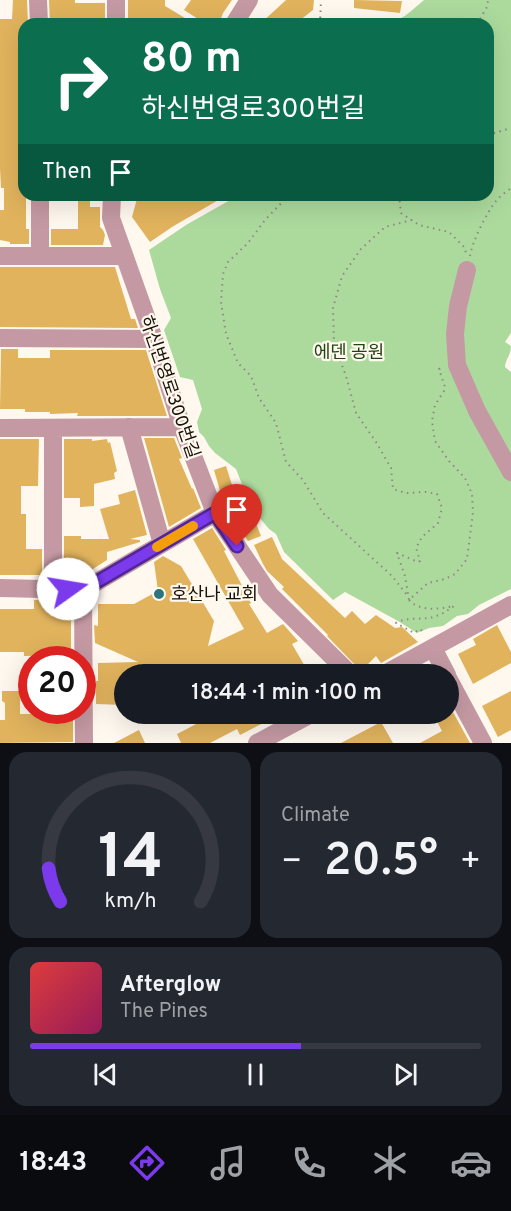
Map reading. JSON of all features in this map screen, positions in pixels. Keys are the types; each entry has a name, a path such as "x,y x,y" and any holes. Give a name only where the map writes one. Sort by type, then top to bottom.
{"lane":[{"path":"38,0 39,18"},
{"path":"116,0 116,18"},
{"path":"238,18 249,0"},
{"path":"40,201 40,255"},
{"name":"하신번영로300번길","path":"112,201 111,218 182,427 215,513 270,595 340,664"},
{"path":"111,218 122,201"},
{"path":"0,256 124,256"},
{"path":"467,270 458,306 455,334 457,364 477,411 511,472"},
{"path":"0,338 154,339"},
{"path":"129,427 162,544"},
{"path":"0,428 182,427"},
{"path":"53,428 53,588"},
{"path":"0,588 83,590 215,513"},
{"path":"83,590 84,743"},
{"path":"403,664 511,605"},
{"path":"438,645 444,664"},
{"path":"459,697 483,743"},
{"path":"257,743 292,724"}],"path":[{"path":"321,0 321,18"},
{"path":"481,18 488,0"},
{"path":"494,133 511,128"},
{"path":"467,270 477,234 496,201 511,188"},
{"path":"283,201 248,243 228,262 223,274 221,302 226,334 238,363 251,376 259,398 276,423 286,462 303,480 323,513 392,576 416,607 431,609 454,606 434,617 401,620 396,623 414,633 420,629 438,645"},
{"path":"400,201 401,213 419,225 449,232 465,248 467,270"},
{"path":"409,600 405,576 397,553 420,561 416,548 422,537 438,523 442,507 437,494 406,493 393,489 391,468 356,413 334,344 333,308 342,276 361,249 384,227 412,220"},
{"path":"409,600 428,583 455,574 466,559 472,494 465,478 435,441 432,421 435,405 444,392 445,387 439,369 443,368"}],"green space":[{"name":"에덴 공원","path":"424,0 511,0 511,333 505,342 511,346 505,367 511,372 511,589 479,605 468,614 457,616 443,626 417,633 345,592 333,600 284,552 276,534 251,507 236,469 215,453 199,432 197,422 202,409 193,380 180,377 164,330 171,318 149,250 186,225 228,201 494,201 494,18 402,18"}],"building":[{"path":"13,0 27,0 28,18 18,18 18,201 26,201 26,229 29,229 29,244 10,244 10,242 0,240 0,210 4,210 4,188 1,188 0,168 0,19 12,19"},
{"path":"49,0 105,3 105,18 50,18"},
{"path":"128,0 165,0 165,6 185,18 128,18"},
{"path":"191,0 232,0 221,18 197,18 184,10"},
{"path":"286,0 314,0 313,10 303,18 266,18"},
{"path":"354,0 402,1 400,13 354,8"},
{"path":"78,201 90,201 90,207 100,207 100,227 105,235 103,245 51,245 51,229 78,229"},
{"path":"136,201 217,201 150,242 132,217"},
{"path":"0,267 115,267 131,319 135,319 138,328 0,327"},
{"path":"1,349 18,349 18,358 50,358 50,350 146,350 167,416 77,416 78,413 50,414 50,412 25,412 25,409 0,409"},
{"path":"144,438 174,438 182,458 179,459 201,508 169,527"},
{"path":"0,439 39,439 38,486 21,486 21,514 26,514 26,549 42,549 42,575 0,575"},
{"path":"64,439 92,439 92,441 107,439 108,443 110,442 117,471 114,473 115,479 94,484 94,506 80,507 80,498 64,498"},
{"path":"226,466 238,504 225,508 214,470"},
{"path":"135,490 147,535 130,539 140,540 140,542 107,552 107,560 82,576 64,576 64,536 81,536 81,539 109,539 100,509 120,504 118,495"},
{"path":"253,516 261,536 248,541 238,522"},
{"path":"212,528 226,550 224,551 251,603 249,604 267,633 283,624 298,641 292,644 304,664 114,664 114,705 96,704 98,663 138,662 95,643 94,625 98,626 98,604 134,604 158,591 154,562 163,556 181,566 214,621 208,646 244,629 193,539"},
{"path":"272,537 282,559 345,618 352,611 365,624 376,615 395,628 402,627 418,642 381,663 376,656 368,664 354,664 282,589 284,587 267,571 254,545"},
{"path":"34,600 71,601 71,646 18,646 18,652 0,652 0,609 34,609"},
{"path":"497,625 511,652 511,663 473,684 458,654 476,645 473,639"},
{"path":"2,691 18,691 18,724 73,724 73,742 0,743 0,720 5,720 5,703 2,701"},
{"path":"511,691 511,730 498,737 482,706"},
{"path":"459,723 470,743 420,743 442,731 438,724"},
{"path":"196,724 261,724 240,735 237,729 210,743 181,743 177,734"},
{"path":"377,724 382,724 393,743 341,743"},
{"path":"139,730 145,743 114,743"}],"slow traffic":[{"path":"157,547 193,526"}],"place":[{"name":"호산나 교회","path":"159,594"}],"route":[{"path":"68,589 83,590 215,513 237,546"}]}
